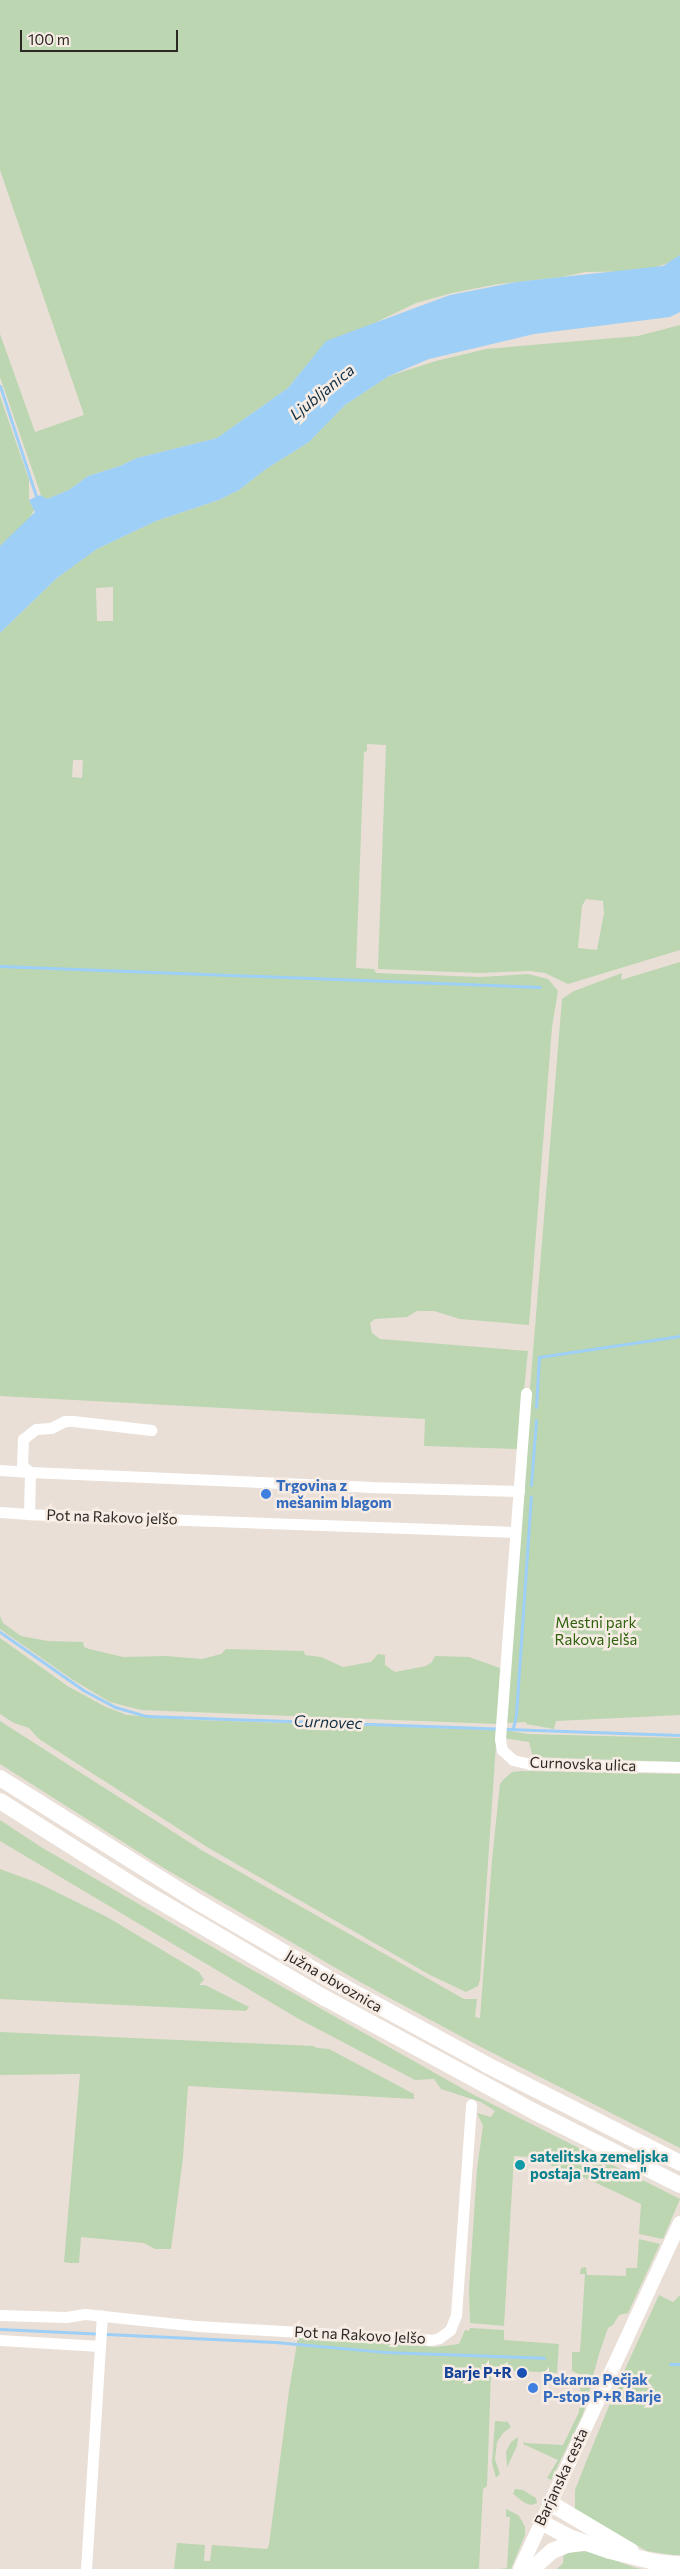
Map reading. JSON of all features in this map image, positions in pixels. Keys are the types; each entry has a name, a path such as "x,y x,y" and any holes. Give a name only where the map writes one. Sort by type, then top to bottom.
{"highway":[{"name":"Južna obvoznica","path":"0,1778 174,1887 335,1982 487,2065 680,2163"},
{"name":"Južna obvoznica","path":"0,1801 139,1889 333,2003 535,2112 680,2185"},
{"path":"550,2503 648,2560"},
{"path":"541,2522 585,2543 648,2560 680,2564"},
{"path":"532,2569 552,2551 567,2545 585,2543"}],"main road":[{"name":"Barjanska cesta","path":"520,2569 680,2223"}],"street":[{"path":"516,1532 526,1393"},
{"path":"30,1472 22,1466 23,1438 29,1432 36,1429 51,1428 73,1421 151,1430"},
{"path":"0,1470 368,1488 519,1491"},
{"name":"Pot na Rakovo jelšo","path":"30,1472 29,1514 516,1532"},
{"path":"0,1512 29,1514"},
{"name":"Curnovska ulica","path":"516,1532 500,1739 505,1754 518,1762 680,1767"},
{"name":"Pot na Rakovo Jelšo","path":"0,2315 102,2316 181,2325 430,2340 445,2335 454,2323 458,2302 471,2106"},
{"path":"86,2569 102,2316"},
{"path":"0,2340 100,2338"}],"green space":[{"path":"0,0 680,0 680,258 647,271 585,272 562,277 498,284 452,293 416,303 362,329 305,367 288,388 217,438 137,458 120,466 88,476 69,490 47,499 42,498 0,377 0,334 35,432 84,415 0,170"},
{"path":"680,325 680,950 568,984 545,973 530,971 479,973 378,969 386,745 367,744 367,751 364,752 356,968 374,969 376,973 480,977 528,974 548,979 558,991 552,1027 529,1325 460,1319 434,1311 417,1311 407,1317 375,1319 370,1323 372,1333 380,1339 528,1351 518,1449 424,1446 425,1419 0,1396 0,633 57,578 97,549 156,521 219,500 239,490 266,469 309,442 345,405 389,376 436,361 486,349 638,336","holes":["113,587 113,621 97,621 96,588","73,760 83,760 82,778 72,777","586,899 603,901 604,913 597,950 578,948 582,906"]},
{"path":"0,396 29,480 29,500 35,508 28,521 0,546"},
{"name":"Mestni park Rakova jelša","path":"680,962 680,1715 556,1721 554,1729 526,1724 526,1722 506,1723 518,1534 562,999 574,991 622,973 621,980"},
{"path":"0,1616 3,1623 21,1636 48,1641 83,1642 84,1647 89,1649 123,1657 166,1656 202,1659 221,1654 226,1649 304,1651 305,1655 321,1657 343,1667 371,1662 378,1654 385,1655 385,1665 395,1672 426,1666 432,1662 435,1656 469,1657 500,1668 498,1724 141,1710 110,1702 73,1680 0,1629"},
{"path":"0,1638 69,1687 106,1707 127,1715 194,1720 497,1730 480,1980 478,1986 466,1992 430,1975 207,1847 39,1739 29,1728 14,1723 0,1714"},
{"path":"0,1721 203,1851 464,1999 477,1999 475,2017 480,2018 492,1860 500,1784 504,1779 512,1772 522,1771 680,1774 680,2148 479,2046 360,1982 167,1870 0,1764"},
{"path":"504,1730 528,1734 680,1738 680,1762 533,1757 529,1742 504,1738"},
{"path":"0,1820 41,1847 233,1959 472,2094 680,2199 663,2239 639,2234 641,2204 590,2180 529,2157 514,2156 504,2326 470,2323 469,2290 477,2169 483,2126 477,2113 491,2117 495,2111 481,2102 441,2089 434,2079 415,2080 297,2018 0,1841"},
{"path":"0,1869 38,1883 107,1917 199,1972 204,1980 199,1985 205,1985 249,2007 246,2011 0,1999"},
{"path":"0,2032 313,2046 329,2049 414,2094 414,2099 188,2086 183,2158 171,2249 155,2249 144,2243 81,2237 79,2263 70,2263 64,2262 80,2074 0,2075"},
{"path":"639,2239 660,2244 628,2313 619,2315 613,2325 608,2328 583,2414 551,2480 547,2478 558,2460 523,2444 525,2441 525,2443 563,2445 579,2412 581,2375 572,2371 572,2352 580,2352 585,2274 580,2274 581,2268 586,2267 587,2275 626,2276 626,2268 637,2268"},
{"path":"659,2295 673,2302 680,2295 680,2555 647,2551 575,2511 575,2490 616,2389"},
{"path":"470,2328 504,2330 504,2340 559,2344 557,2373 496,2370 491,2374 487,2486 483,2489 479,2569 174,2569 177,2543 205,2545 204,2561 210,2561 212,2545 267,2549 298,2337 435,2347 459,2344 465,2330 469,2331"},
{"path":"495,2421 508,2422 511,2427 503,2433 497,2442 495,2459 500,2474 496,2478 492,2463"},
{"path":"518,2437 517,2446 507,2467 506,2452 511,2442"},
{"path":"515,2489 523,2490 536,2498 537,2503 531,2505 525,2503 513,2494"},
{"path":"506,2509 518,2515 525,2527 525,2535 511,2569 500,2569 507,2568 510,2517 506,2517"},
{"path":"590,2551 641,2569 557,2569 563,2563 564,2552"}],"water":[{"name":"Ljubljanica","path":"680,255 680,312 670,317 534,334 429,359 389,376 345,405 309,442 266,469 239,490 219,500 156,521 97,549 57,578 0,633 0,546 35,512 29,500 40,495 47,499 69,490 88,476 120,466 137,458 217,438 288,388 326,341 450,295 516,282 663,266"}],"waterway":[{"path":"0,386 37,499"},
{"path":"0,966 540,987"},
{"path":"536,1407 539,1357 680,1336"},
{"path":"531,1485 536,1420"},
{"path":"513,1728 516,1715 531,1497"},
{"name":"Curnovec","path":"0,1632 83,1690 115,1707 146,1716 680,1735"},
{"path":"0,2329 275,2342 384,2352 544,2358"},
{"path":"670,2364 680,2364"}],"place":[{"name":"Trgovina z mešanim blagom","path":"266,1494"},
{"name":"satelitska zemeljska postaja \"Stream\"","path":"520,2165"},
{"name":"Barje P+R","path":"522,2373"},
{"name":"Pekarna Pečjak P-stop P+R Barje","path":"533,2388"}]}
